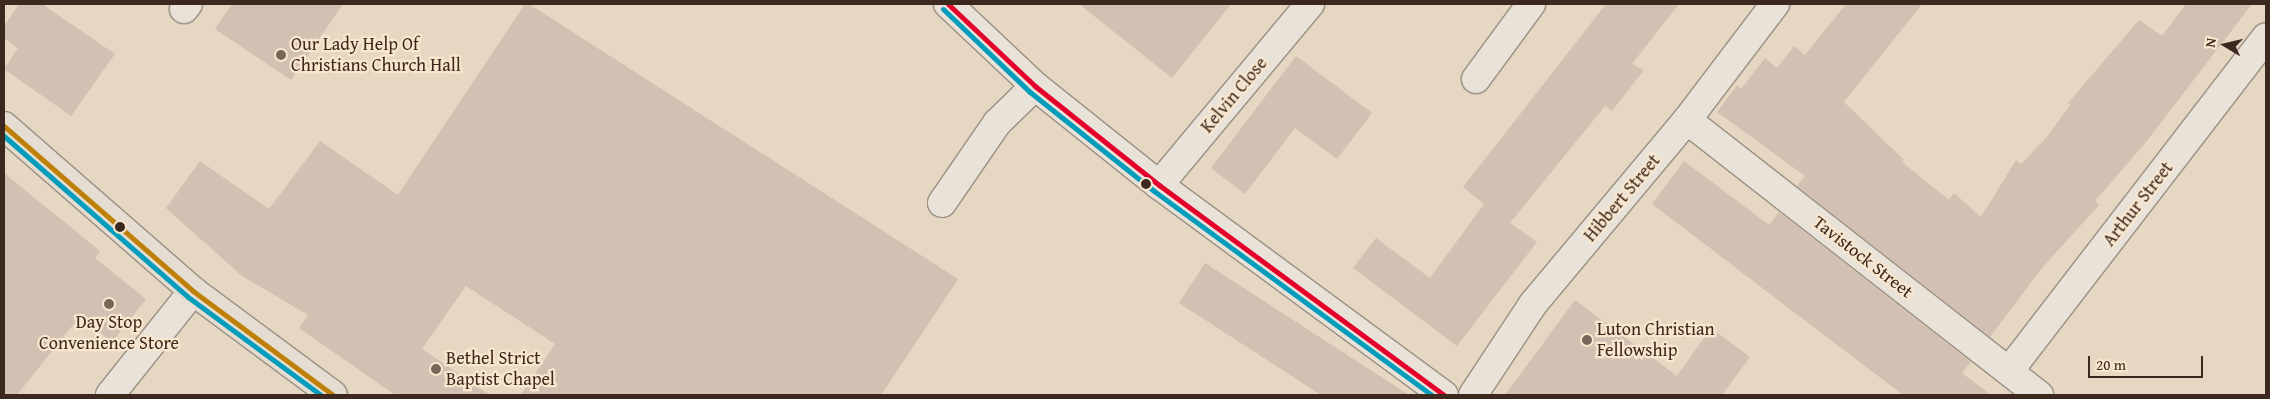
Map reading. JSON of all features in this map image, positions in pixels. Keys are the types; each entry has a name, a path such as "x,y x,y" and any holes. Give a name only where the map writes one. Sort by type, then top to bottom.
{"main road":[{"path":"4,126 193,291 334,395"}],"street":[{"path":"948,4 1035,86 1159,186 1444,395"},
{"name":"Kelvin Close","path":"1159,186 1310,4"},
{"path":"1476,79 1532,4"},
{"name":"Hibbert Street","path":"1473,395 1533,304 1687,120 1776,4"},
{"name":"Arthur Street","path":"2009,371 2266,37"},
{"path":"942,203 997,123 1035,86"},
{"name":"Tavistock Street","path":"1687,120 2040,395"},
{"path":"110,395 193,291"}],"building":[{"path":"19,4 42,4 115,54 71,116 4,69 18,48 4,38 4,26"},
{"name":"Our Lady Help Of Christians Church Hall","path":"232,4 343,4 291,80 215,29"},
{"path":"525,4 529,4 958,279 881,395 521,395 555,344 466,286 422,349 490,395 395,395 299,328 308,315 242,276 166,208 200,161 269,209 320,141 398,195"},
{"path":"1079,4 1231,4 1172,78"},
{"path":"1606,4 1679,4 1632,64 1644,70 1612,111 1605,106 1510,223 1537,242 1457,346 1353,268 1376,238 1430,278 1484,204 1463,187"},
{"path":"1846,4 1922,4 1844,102 1904,160 1902,162 1949,200 1954,193 1981,217 2016,160 2021,164 2047,137 2070,105 2068,103 2139,20 2162,36 2186,4 2252,4 2146,142 2095,201 2099,205 2042,268 1990,337 1797,186 1805,176 1717,112 1737,85 1741,89 1765,58 1777,68 1794,46 1805,55"},
{"path":"1296,56 1372,113 1337,159 1295,128 1245,194 1211,168"},
{"path":"1684,161 1769,225 1779,212 1971,362 1962,373 1991,395 1903,395 1652,204"},
{"path":"4,173 100,251 95,258 146,299 112,342 80,316 17,395 4,395"},
{"path":"1205,263 1409,395 1321,395 1179,303"},
{"name":"Luton Christian Fellowship","path":"1575,300 1677,376 1711,328 1750,357 1722,395 1505,395"}],"transit line":[{"path":"948,4 1035,86 1159,185 1444,395"},
{"path":"943,9 1030,92 1154,191 1432,395"},
{"path":"4,126 193,291 333,395"},
{"path":"4,136 188,297 321,395"}],"place":[{"name":"Our Lady Help Of Christians Church Hall","path":"281,55"},
{"name":"Day Stop Convenience Store","path":"109,304"},
{"name":"Luton Christian Fellowship","path":"1587,340"},
{"name":"Bethel Strict Baptist Chapel","path":"436,369"}]}
